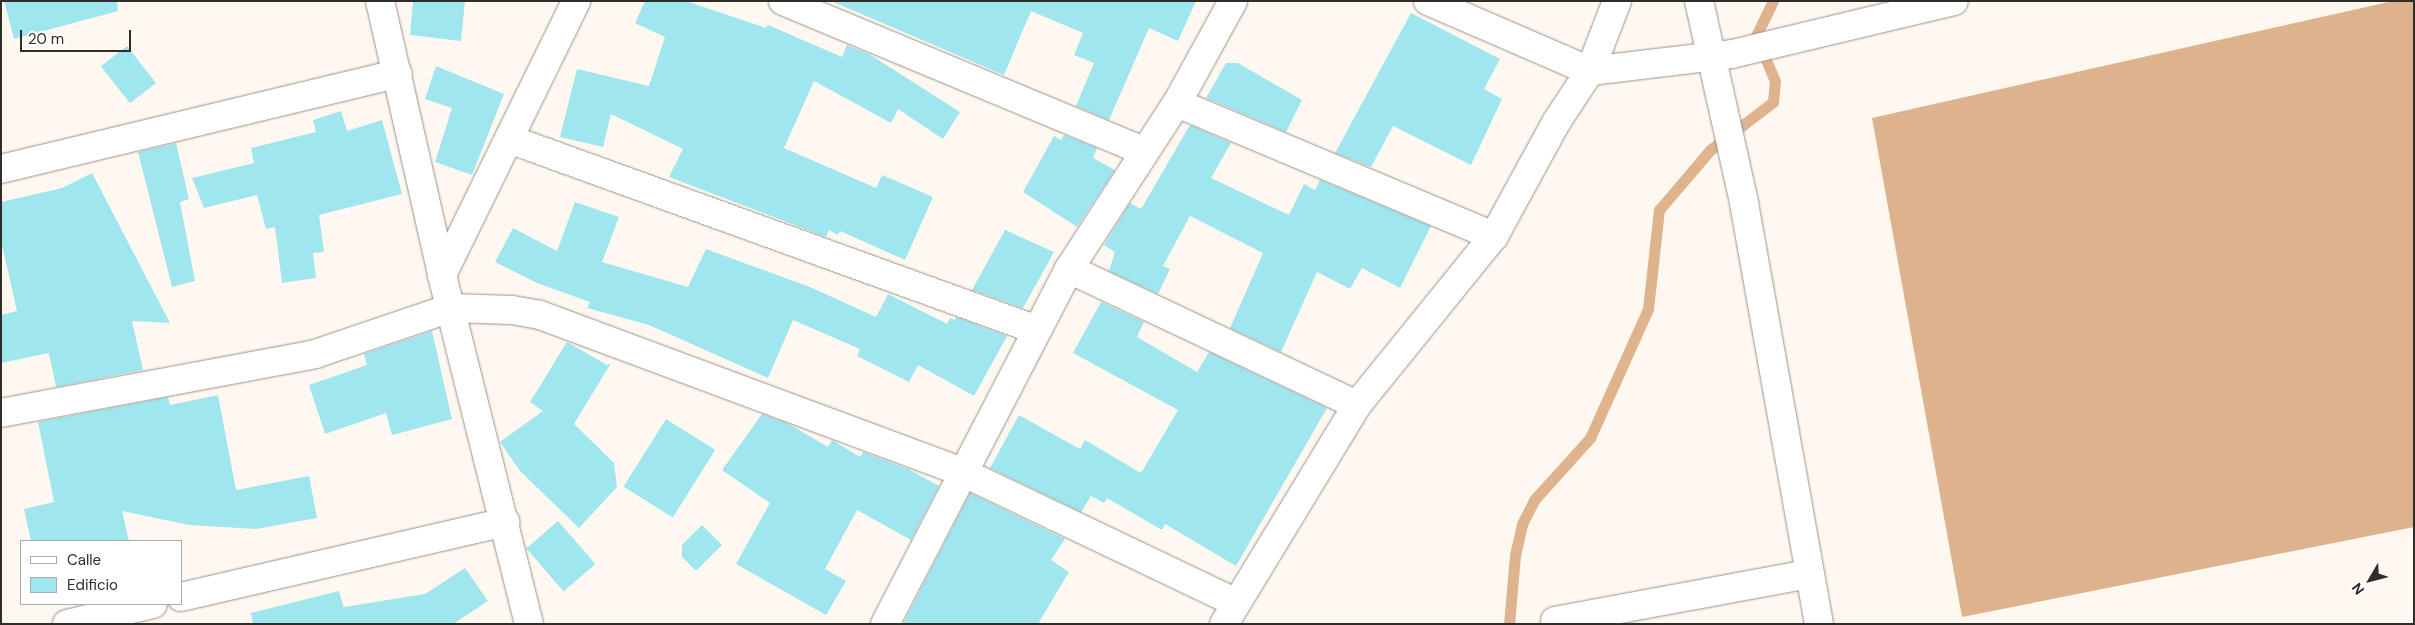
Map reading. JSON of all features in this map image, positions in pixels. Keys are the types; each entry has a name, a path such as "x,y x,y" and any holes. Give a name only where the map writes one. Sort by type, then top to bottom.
{"street":[{"path":"380,1 442,275 529,624"},
{"path":"442,275 576,1"},
{"path":"782,1 1144,151"},
{"path":"885,624 1069,269 1177,103 1233,1"},
{"path":"1428,1 1590,71 1709,55 1732,54 1954,1"},
{"path":"1,413 314,354 451,308 474,306 540,315 964,472 1230,614 1357,405 1494,236 1557,121 1590,71 1617,1"},
{"path":"1699,1 1709,55 1744,204 1808,574 1819,624"},
{"path":"1,169 398,74"},
{"path":"1177,103 1494,236"},
{"path":"509,139 1037,330"},
{"path":"1069,269 1357,405"},
{"path":"182,597 505,522"},
{"path":"1555,622 1808,574"},
{"path":"67,624 149,605"}],"shaded area":[{"path":"2393,1 2414,1 2414,527 1962,617 1872,118"}],"building":[{"path":"4,1 117,1 118,11 14,39"},
{"path":"413,1 465,1 461,41 410,35"},
{"path":"645,1 686,1 766,28 768,25 842,57 847,45 869,54 960,112 943,139 898,109 891,123 814,81 784,148 876,188 882,175 933,197 905,260 840,231 838,235 829,230 826,237 669,177 683,149 611,114 603,147 560,137 577,69 649,86 665,37 635,23"},
{"path":"831,1 1196,1 1178,41 1149,28 1109,120 1076,106 1094,63 1074,55 1083,33 1031,11 1004,75"},
{"path":"1411,13 1500,59 1484,89 1502,99 1471,165 1393,126 1371,167 1335,153"},
{"path":"127,46 156,83 130,103 101,66"},
{"path":"1226,63 1238,63 1302,100 1286,132 1206,98"},
{"path":"436,66 504,94 472,175 435,162 452,108 425,99"},
{"path":"341,111 347,131 382,120 402,194 319,215 324,252 313,253 316,278 282,283 275,227 266,229 257,195 204,208 192,178 254,163 251,148 316,132 313,120"},
{"path":"1190,125 1231,143 1211,178 1289,215 1304,184 1315,190 1320,180 1431,226 1400,288 1362,268 1350,289 1317,272 1281,352 1230,328 1263,253 1190,216 1163,266 1170,269 1158,294 1109,271 1115,252 1104,245 1130,203 1141,209"},
{"path":"1064,135 1097,148 1093,158 1115,170 1077,227 1023,192 1054,136 1061,140"},
{"path":"176,143 189,199 180,202 195,281 172,287 138,152"},
{"path":"92,173 170,323 132,321 143,370 56,387 49,353 1,363 1,315 17,311 1,241 1,202 62,188"},
{"path":"575,202 619,217 602,262 688,287 706,249 810,287 876,317 888,294 947,324 950,318 955,320 956,317 1007,336 974,396 918,365 909,382 857,356 860,349 793,320 768,378 649,325 587,308 590,302 537,283 495,262 513,228 557,251"},
{"path":"1005,230 1054,252 1023,308 972,290"},
{"path":"1101,302 1144,322 1137,337 1197,372 1209,352 1327,408 1236,566 1165,524 1162,530 1107,498 1104,503 1091,496 1081,512 990,468 1019,415 1080,449 1085,440 1141,473 1178,410 1073,353"},
{"path":"432,331 452,419 392,435 386,413 325,434 309,385 367,365 364,354"},
{"path":"567,342 607,365 611,363 574,424 614,463 617,487 579,528 520,471 500,442 543,411 530,402"},
{"path":"218,395 236,490 309,476 317,518 256,529 189,525 122,511 129,540 31,540 24,509 54,502 38,422 168,397 170,405"},
{"path":"762,414 789,424 828,447 832,440 860,457 863,452 908,469 939,486 911,540 857,510 825,569 846,581 826,615 736,564 770,503 722,470"},
{"path":"666,419 715,450 673,518 624,487"},
{"path":"970,493 1065,539 1051,560 1069,572 1038,624 903,624"},
{"path":"558,521 595,564 564,592 526,549"},
{"path":"702,525 722,545 696,571 682,557 682,545"},
{"path":"465,568 488,601 453,624 253,624 251,613 339,591 345,612 344,607 425,594"}],"waterway":[{"path":"1755,38 1773,1"},
{"path":"1509,624 1515,555 1522,524 1534,500 1590,438 1648,309 1659,210 1710,150 1773,102 1775,81 1766,60"}]}
